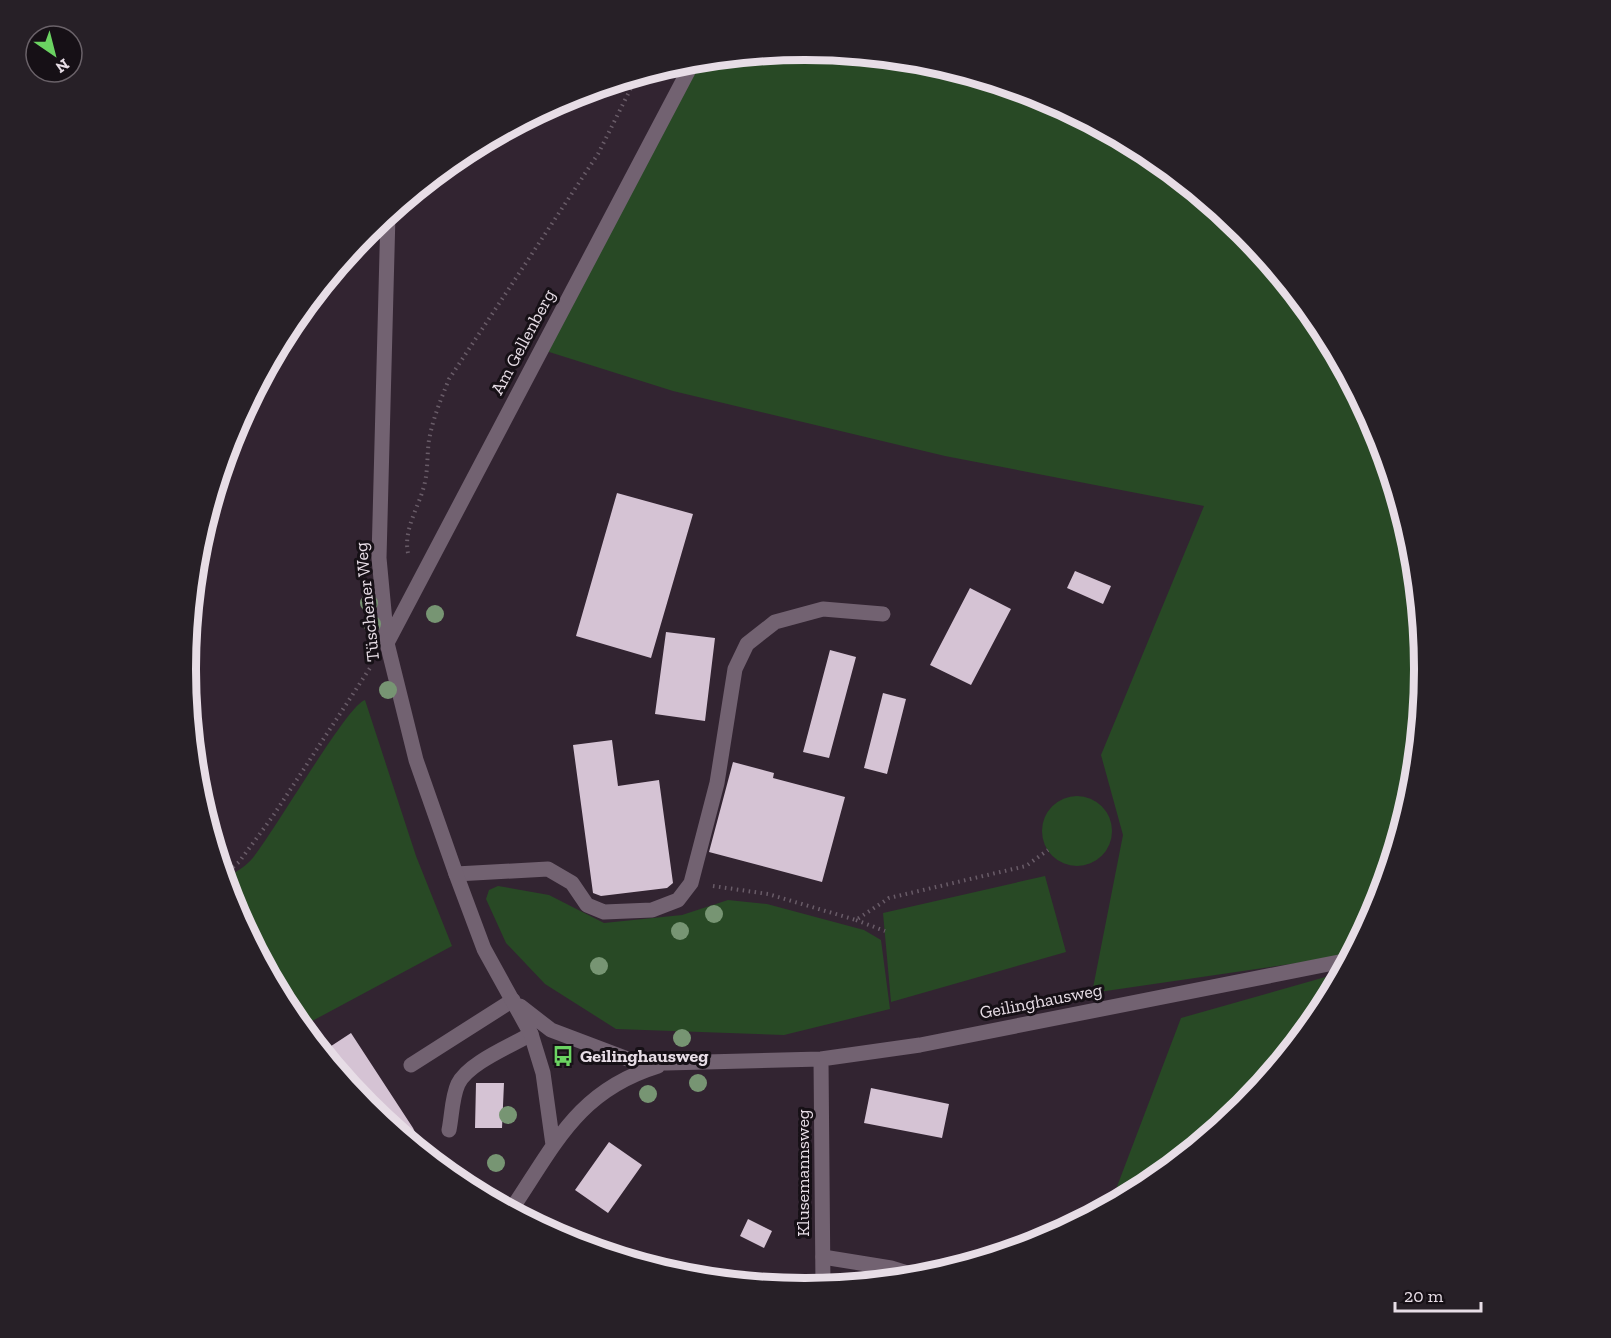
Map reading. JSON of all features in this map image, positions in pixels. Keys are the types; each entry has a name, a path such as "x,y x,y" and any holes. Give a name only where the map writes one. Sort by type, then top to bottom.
{"street":[{"name":"Am Gellenberg","path":"387,643 688,72"},
{"name":"Tüschener Weg","path":"388,226 379,558 387,643 416,760 456,874 484,949 531,1034 543,1073 554,1145"},
{"path":"456,874 548,869 572,883 587,905 604,912 652,910 678,900 692,883 717,783 735,669 747,644 775,622 823,609 883,614"},
{"name":"Geilinghausweg","path":"608,1053 633,1061 666,1063 821,1059 920,1045 1339,962"},
{"name":"Tüschener Weg","path":"513,1000 551,1030 608,1053"},
{"path":"411,1065 513,1000"},
{"path":"449,1130 455,1091 462,1077 476,1065 531,1034"},
{"name":"Klusemannsweg","path":"821,1059 823,1278"},
{"name":"Geilinghausweg","path":"515,1204 569,1122 591,1100 612,1084 666,1063"},
{"path":"823,1257 899,1270"}],"path":[{"path":"419,582 410,563 406,544 425,483 429,442 436,410 449,379 598,154 632,86"},
{"path":"231,869 239,862 273,816 387,643"},
{"path":"855,920 889,897 1026,866 1048,850"},
{"path":"692,883 768,894 885,931"}],"green space":[{"path":"766,61 845,61 885,65 963,81 1039,106 1075,123 1144,163 1176,186 1236,238 1289,298 1312,331 1352,400 1368,436 1394,511 1403,550 1413,629 1413,709 1409,748 1394,827 1382,865 1368,902 1342,956 1092,993 1123,835 1101,755 1204,506 945,456 673,391 546,351 695,70"},
{"path":"365,700 416,856 452,946 310,1022 259,938 232,874 251,860 327,746 356,707"},
{"path":"1084,796 1097,802 1106,811 1110,817 1112,831 1110,845 1102,856 1091,864 1070,866 1052,856 1044,845 1042,824 1052,806 1063,798"},
{"path":"1045,876 1066,952 891,1002 883,913"},
{"path":"498,886 549,895 604,923 682,915 728,900 767,904 864,930 881,940 890,1009 784,1035 616,1029 545,984 506,943 486,899 489,890"},
{"path":"1332,975 1289,1040 1236,1100 1176,1152 1114,1193 1181,1018"}],"building":[{"path":"617,493 693,514 651,658 576,636"},
{"path":"1075,571 1111,586 1103,604 1067,588"},
{"path":"970,588 1011,609 971,685 930,665"},
{"path":"666,632 715,638 705,721 655,714"},
{"path":"830,650 856,657 829,758 803,752"},
{"path":"883,693 906,699 887,774 864,768"},
{"path":"612,740 618,786 659,780 673,883 667,888 601,896 593,893 573,745"},
{"path":"733,762 774,773 773,778 845,797 822,882 709,852"},
{"path":"351,1033 418,1138 375,1100 328,1048"},
{"path":"476,1083 504,1083 502,1128 475,1128"},
{"path":"871,1088 949,1104 942,1138 864,1123"},
{"path":"609,1142 642,1165 608,1213 575,1190"},
{"path":"748,1219 772,1231 764,1248 740,1236"}],"place":[{"name":"Geilinghausweg","path":"563,1056"}]}
